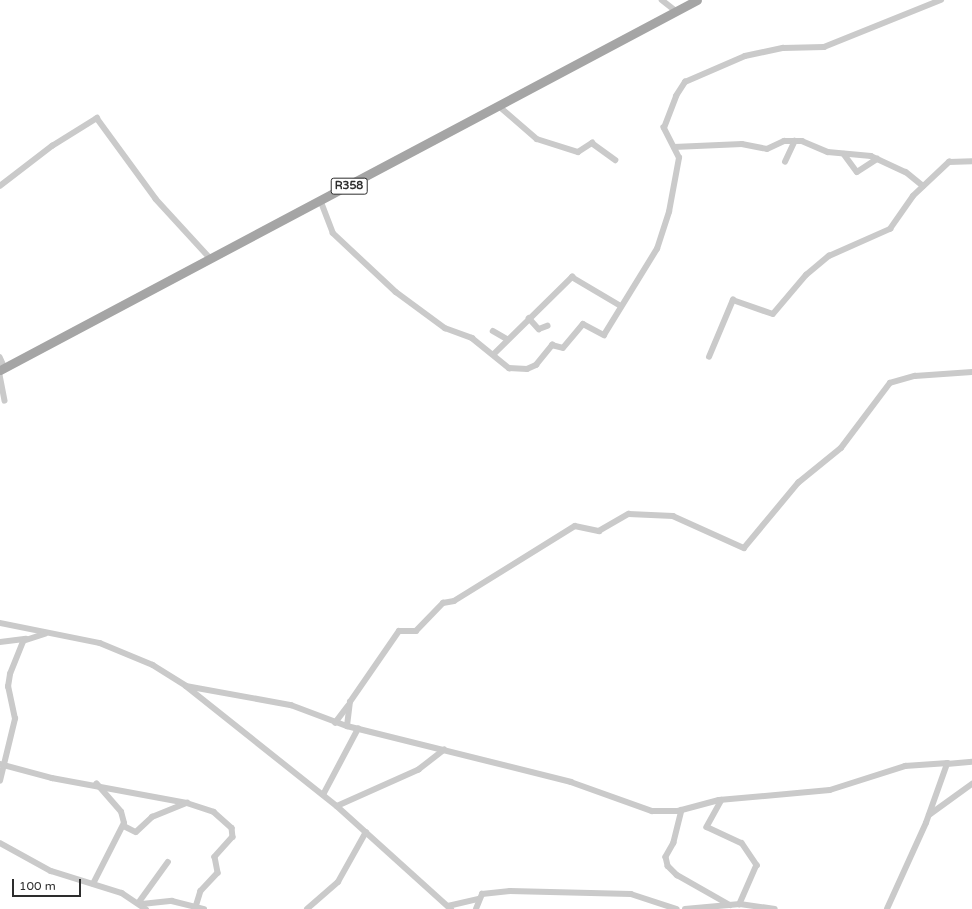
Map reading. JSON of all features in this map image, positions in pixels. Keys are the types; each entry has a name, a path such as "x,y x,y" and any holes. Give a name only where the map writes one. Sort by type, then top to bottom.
{"main road":[{"name":"R358","path":"2,371 697,0"}],"street":[{"path":"662,0 676,11"},
{"path":"321,201 334,233 396,292 441,326 465,334 494,354 513,370 531,368 551,346 563,348 583,323 604,335 657,249 665,229 679,158 674,147 666,139 665,127 678,92 695,76 774,50 824,47 941,0"},
{"path":"499,106 537,138 578,152 592,143 615,160"},
{"path":"0,186 52,146 97,118 156,199 212,259"},
{"path":"674,147 742,144 767,149 784,141 795,141 844,154 877,159 906,172 923,186"},
{"path":"785,162 795,141"},
{"path":"844,154 857,172 877,159"},
{"path":"709,358 733,300 773,314 806,275 829,256 890,229 923,186 949,162 972,161"},
{"path":"494,354 507,339 574,276 621,306"},
{"path":"529,318 538,329 547,326"},
{"path":"492,331 507,339"},
{"path":"0,356 5,402"},
{"path":"335,723 399,631 416,631 443,604 454,601 575,526 599,531 629,514 673,516 744,548 798,483 841,448 890,383 915,376 972,372"},
{"path":"0,623 127,652 186,686 337,806 450,908 478,899 485,893 501,891 631,894 677,909"},
{"path":"0,642 26,639 48,633"},
{"path":"0,781 15,719 8,680 26,639"},
{"path":"186,686 291,704 335,723 612,794 645,810 682,810 722,800 830,790 905,766 972,762"},
{"path":"346,726 348,705"},
{"path":"323,795 358,729"},
{"path":"337,806 418,770 444,750"},
{"path":"887,909 929,815 948,763"},
{"path":"3,765 52,778 97,784 187,803 214,812 234,832 215,856 218,873 201,891 196,907"},
{"path":"93,884 124,826 121,812 97,784"},
{"path":"929,815 972,784"},
{"path":"722,800 709,829 742,843 757,865 740,904"},
{"path":"124,826 136,832 152,816 187,803"},
{"path":"682,810 675,840 666,856 668,866 677,875 730,905"},
{"path":"306,909 338,882 366,832"},
{"path":"0,843 45,868 93,884 141,903 172,901 204,909"},
{"path":"141,903 168,862"},
{"path":"476,909 478,899"},
{"path":"141,903 146,909"},
{"path":"685,909 740,904 775,909"}]}
